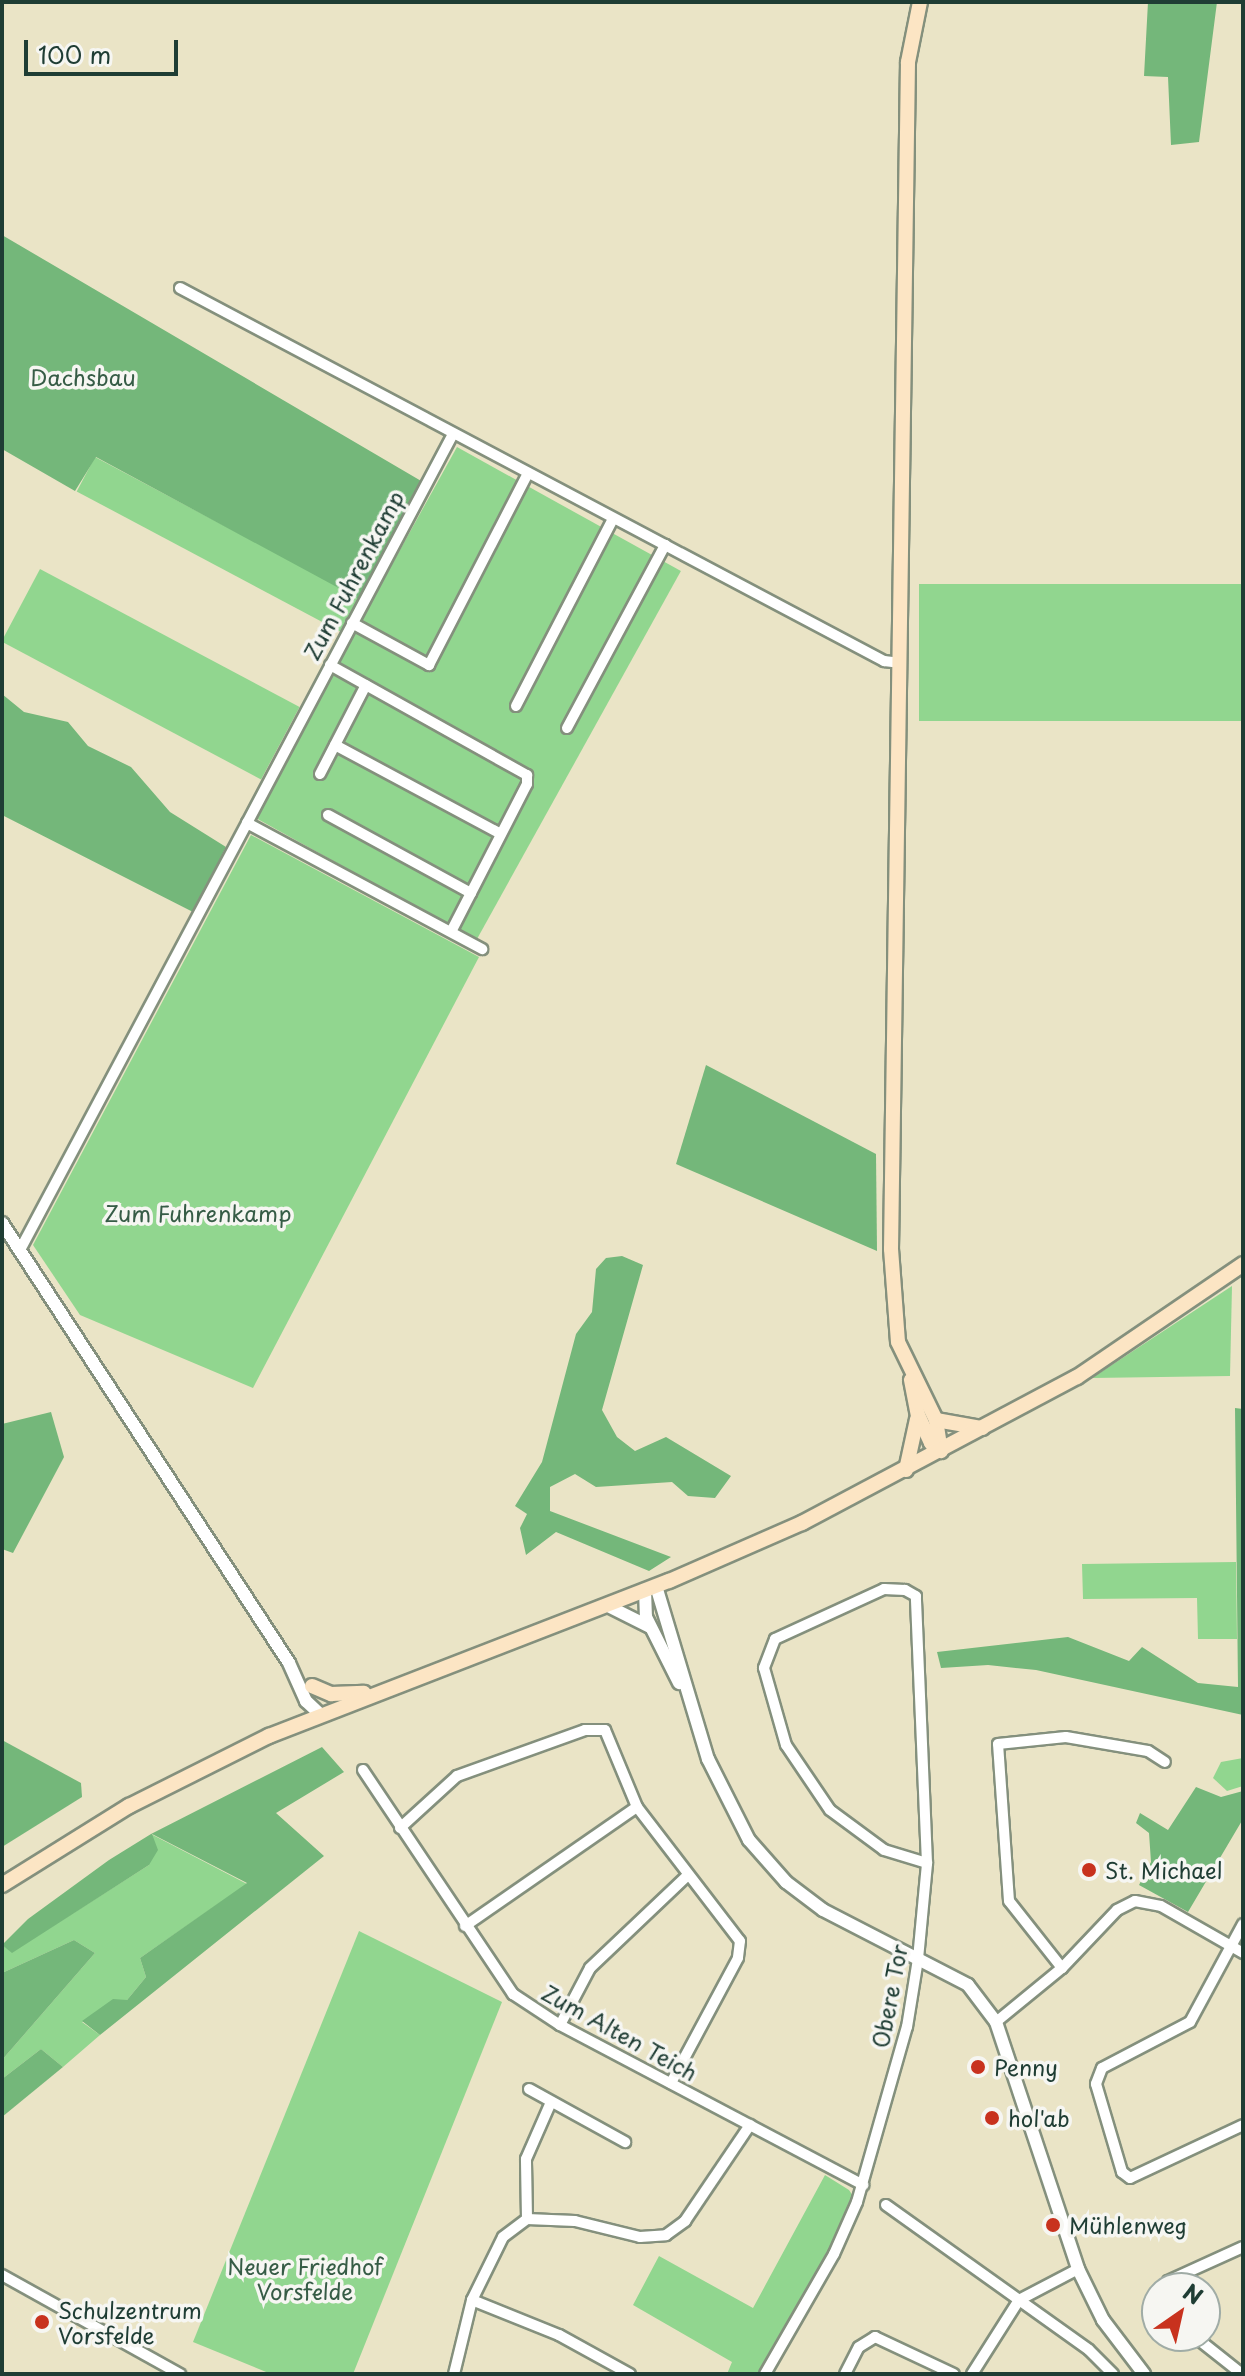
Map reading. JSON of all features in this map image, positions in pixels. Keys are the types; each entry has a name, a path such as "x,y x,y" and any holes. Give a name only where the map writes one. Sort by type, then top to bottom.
{"main road":[{"path":"920,2 908,62 891,1249 896,1330 911,1374 918,1415 931,1443 941,1451"},
{"path":"2,1885 129,1806 321,1715 651,1588 802,1523 1077,1377 1243,1264"},
{"path":"911,1374 936,1420 941,1451"},
{"path":"906,1470 918,1415"},
{"path":"936,1420 984,1428"},
{"path":"312,1686 335,1694 381,1691"}],"street":[{"path":"180,288 884,661 901,663"},
{"name":"Zum Fuhrenkamp","path":"20,1250 453,434"},
{"path":"352,623 429,665 528,473"},
{"path":"516,706 613,519"},
{"path":"567,728 665,545"},
{"path":"330,665 527,775 451,932"},
{"path":"320,774 366,685"},
{"path":"335,745 501,834"},
{"path":"328,815 471,893"},
{"path":"247,823 482,949"},
{"path":"2,1223 289,1663 306,1701 321,1715"},
{"path":"651,1588 650,1627 689,1701"},
{"path":"651,1588 689,1701 734,1816 769,1863 823,1910 968,1985 996,2022 1078,2269 1103,2320 1144,2374"},
{"name":"Obere Tor","path":"765,2374 834,2254 863,2185 907,2027 918,1959 927,1863 916,1596 900,1589 870,1592 775,1639 764,1668 786,1745 806,1783 854,1833 884,1850 927,1863"},
{"path":"606,1605 650,1627"},
{"path":"289,1663 312,1686 321,1715"},
{"path":"400,1828 457,1776 596,1727 613,1739 637,1807 686,1877 734,1931 740,1950 671,2083"},
{"path":"1062,1968 1009,1901 998,1744 1066,1737 1148,1751 1165,1762"},
{"name":"Zum Alten Teich","path":"363,1770 513,1994 560,2025 863,2185"},
{"path":"465,1926 637,1807"},
{"path":"560,2025 590,1968 686,1877"},
{"path":"996,2022 1062,1968 1117,1910 1135,1901 1161,1906 1243,1953"},
{"path":"1243,1924 1190,2022 1102,2068 1096,2084 1122,2172 1130,2178 1243,2125"},
{"path":"529,2089 625,2142"},
{"path":"527,2219 526,2159 551,2102"},
{"path":"454,2374 472,2300 503,2237 527,2219 575,2221 640,2237 666,2235 685,2221 750,2125"},
{"path":"886,2205 1019,2300 1113,2374"},
{"path":"1188,2272 1243,2247"},
{"path":"972,2374 1019,2300 1078,2269"},
{"path":"2,2275 180,2374"},
{"path":"472,2300 559,2335 630,2374"},
{"path":"845,2374 859,2347 875,2337 954,2374"},
{"path":"1214,2352 1242,2374"}],"green space":[{"path":"1148,2 1217,2 1199,142 1171,145 1168,77 1144,76"},
{"name":"Dachsbau","path":"2,235 428,485 359,599 96,457 75,491 2,449"},
{"path":"457,447 681,571 476,940 252,816"},
{"path":"95,457 360,598 342,632 77,491"},
{"path":"40,569 300,707 261,779 2,642"},
{"path":"919,584 1243,584 1243,721 919,721"},
{"path":"2,694 24,712 68,722 88,746 131,767 170,812 226,847 193,912 2,815"},
{"name":"Zum Fuhrenkamp","path":"251,835 479,957 253,1388 80,1315 33,1245"},
{"path":"706,1065 876,1154 877,1251 676,1164"},
{"path":"622,1256 643,1265 602,1410 617,1437 635,1451 666,1437 731,1476 715,1498 688,1496 672,1482 596,1487 575,1474 550,1487 550,1511 671,1557 649,1571 556,1532 526,1555 520,1528 527,1514 515,1506 542,1462 576,1334 592,1312 596,1269 606,1258"},
{"path":"1232,1286 1230,1376 1092,1378"},
{"path":"1235,1408 1243,1409 1243,1715 1036,1670 988,1665 941,1668 937,1652 1068,1637 1129,1661 1142,1647 1198,1683 1238,1687"},
{"path":"51,1412 64,1457 13,1553 2,1549 2,1424"},
{"path":"1236,1562 1237,1639 1198,1639 1197,1598 1083,1599 1082,1564"},
{"path":"2,1740 81,1783 82,1797 2,1847"},
{"path":"322,1747 344,1772 276,1813 324,1856 100,2035 82,2021 113,1999 127,2000 146,1977 140,1958 247,1883 152,1834 158,1850 149,1865 12,1953 2,1945 28,1919 109,1860 151,1834"},
{"path":"1243,1758 1243,1786 1227,1791 1213,1778 1221,1762"},
{"path":"1196,1787 1221,1797 1243,1791 1243,1819 1188,1912 1139,1885 1151,1862 1149,1833 1136,1823 1140,1813 1168,1830"},
{"path":"151,1834 247,1884 140,1958 146,1977 127,2000 82,2022 100,2035 63,2067 41,2049 2,2079 2,2060 95,1953 74,1940 2,1973 2,1945 12,1952 149,1865"},
{"name":"Neuer Friedhof Vorsfelde","path":"359,1931 502,2002 353,2374 271,2374 193,2342"},
{"path":"74,1940 95,1953 2,2060 2,1973"},
{"path":"41,2049 63,2067 2,2117 2,2079"},
{"path":"825,2175 849,2190 857,2202 765,2374 727,2374 732,2362 633,2305 659,2256 753,2308"}],"place":[{"name":"St. Michael","path":"1089,1870"},
{"name":"Penny","path":"978,2067"},
{"name":"hol'ab","path":"992,2118"},
{"name":"Mühlenweg","path":"1053,2225"},
{"name":"Schulzentrum Vorsfelde","path":"42,2322"}]}
